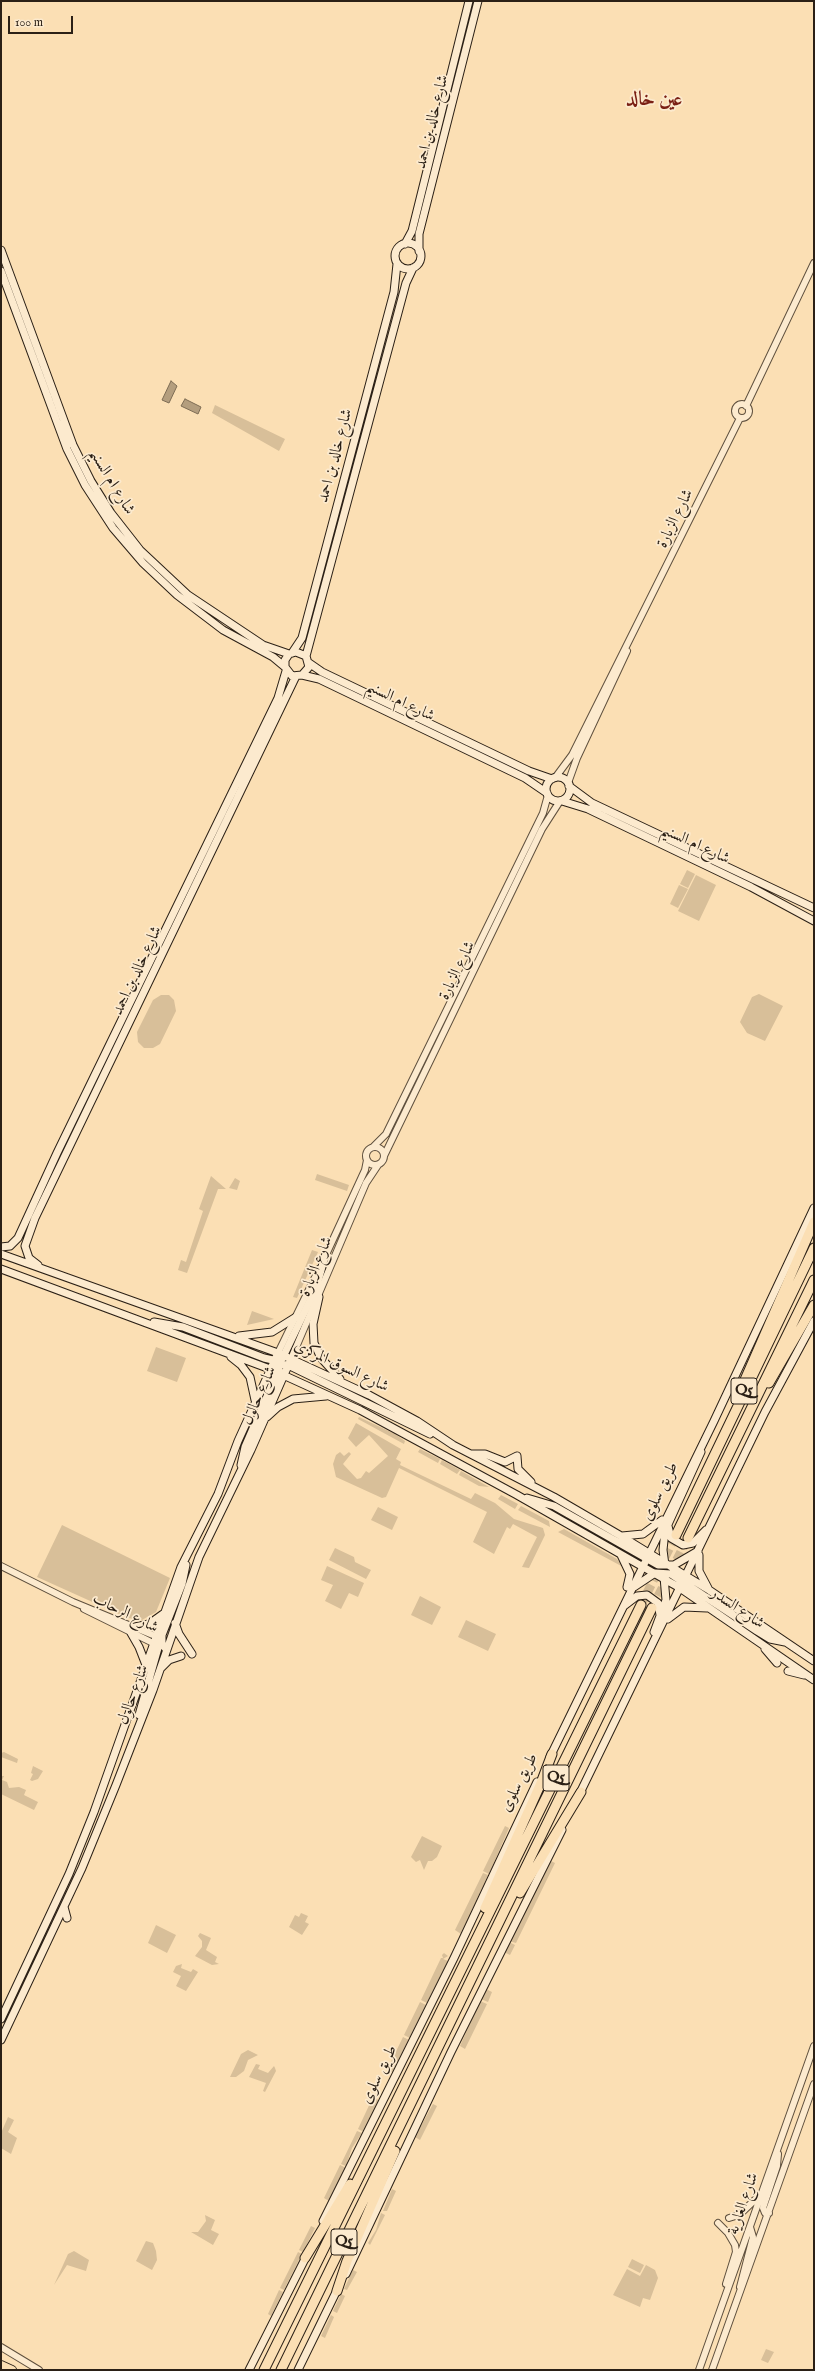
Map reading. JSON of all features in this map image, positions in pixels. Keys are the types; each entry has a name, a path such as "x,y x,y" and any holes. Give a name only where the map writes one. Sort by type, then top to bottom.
{"highway":[{"path":"736,1409 748,1369 814,1222"},
{"name":"طريق سلوى","path":"676,1535 814,1248"},
{"name":"Q5","path":"688,1538 814,1280"},
{"path":"747,1416 771,1381 814,1306"},
{"name":"طريق سلوى","path":"264,2370 641,1605"},
{"name":"Q5","path":"281,2370 502,1919 652,1608"},
{"path":"470,1951 485,1909 541,1783 552,1754"},
{"path":"502,1919 525,1885 581,1792"},
{"path":"337,2291 347,2261 393,2156 407,2113"},
{"path":"305,2258 378,2138"},
{"path":"1,2365 12,2370"}],"main road":[{"name":"شارع خالد بن احمد","path":"405,244 412,231 469,1"},
{"name":"شارع خالد بن احمد","path":"419,250 419,234 478,1"},
{"path":"405,244 415,246 419,250 419,262 413,268 403,268 397,264 396,253 400,246 405,244"},
{"name":"شارع ام السنيم","path":"1,250 73,446 91,482 115,518 140,550 188,595 263,645 291,653"},
{"name":"شارع خالد بن احمد","path":"291,653 302,638 394,292 397,264"},
{"name":"شارع خالد بن احمد","path":"308,660 406,283 413,268"},
{"name":"شارع ام السنيم","path":"1,271 67,449 86,485 113,528 143,563 176,595 223,630 273,657 285,669"},
{"path":"300,652 308,660 307,671 299,676 285,669 285,660 291,653 300,652"},
{"name":"شارع ام السنيم","path":"308,660 322,672 528,771 554,779"},
{"name":"شارع خالد بن احمد","path":"1,1247 10,1246 18,1238 57,1153 278,698 285,669"},
{"name":"شارع خالد بن احمد","path":"48,1271 32,1260 27,1254 25,1246 28,1234 149,978 299,676"},
{"name":"شارع ام السنيم","path":"299,676 319,679 411,722 525,778 547,794"},
{"path":"562,778 569,785 568,796 561,801 554,801 547,794 547,785 554,779 562,778"},
{"name":"شارع ام السنيم","path":"569,785 584,798 599,806 814,908"},
{"name":"شارع ام السنيم","path":"561,801 588,809 751,887 814,921"},
{"path":"661,1623 666,1600 663,1569 663,1539 667,1520 698,1463 704,1439 814,1208"},
{"name":"شارع السوق المركزي","path":"1,1254 234,1336 282,1360 344,1383 404,1413 453,1445 554,1497 621,1536 647,1555"},
{"name":"شارع حالول","path":"1,2040 64,1907 116,1785 153,1690 157,1673 199,1557 263,1422 281,1374 282,1360 316,1288 325,1256"},
{"name":"شارع السوق المركزي","path":"1,1269 142,1320 270,1369 329,1396 516,1495 642,1566"},
{"path":"319,1297 313,1324 314,1343 320,1358 344,1383"},
{"path":"234,1336 258,1335 272,1332 296,1317"},
{"path":"142,1320 183,1327 282,1360 453,1445"},
{"path":"298,2370 451,2052 581,1792 620,1709 632,1676 683,1582 765,1412 814,1321"},
{"path":"223,1351 241,1365 250,1377 254,1391 254,1404"},
{"path":"270,1369 282,1360"},
{"name":"شارع حالول","path":"1,2018 68,1874 105,1785 146,1665 157,1641 163,1614 189,1552 218,1494 254,1404 270,1369"},
{"path":"236,1480 245,1447 281,1374"},
{"path":"263,1422 278,1407 293,1399 329,1396"},
{"path":"471,1454 485,1454 505,1462 517,1456 517,1465 521,1472 554,1497"},
{"path":"516,1495 554,1506 647,1555"},
{"path":"667,1520 671,1538 683,1545 696,1541 712,1524"},
{"path":"621,1536 643,1534 667,1520"},
{"name":"طريق سلوى","path":"250,2370 437,1993 515,1824 552,1754 619,1611 647,1555 667,1520"},
{"path":"629,1592 640,1582 663,1569 683,1561 699,1549"},
{"path":"699,1549 698,1571 709,1590"},
{"path":"135,1735 157,1641 182,1584 189,1552"},
{"path":"614,1623 614,1615 630,1577 627,1564 619,1553"},
{"name":"شارع السدر","path":"647,1555 663,1569 683,1582 711,1609 812,1679"},
{"name":"شارع السدر","path":"642,1566 663,1569 683,1582 709,1590 814,1661"},
{"path":"683,1582 757,1632 770,1639 786,1642"},
{"path":"619,1611 634,1598 647,1595 658,1603 661,1623"},
{"path":"661,1623 684,1607 694,1606 711,1609"},
{"path":"135,1627 149,1624 163,1614"},
{"path":"175,1623 179,1634 192,1654"},
{"path":"131,1633 139,1647 146,1665"},
{"path":"157,1641 167,1646"},
{"path":"758,1641 777,1663"},
{"path":"157,1673 166,1662 181,1656"},
{"path":"788,1671 812,1679"},
{"path":"153,1690 155,1698"},
{"path":"116,1785 116,1799"},
{"path":"58,1883 68,1874"},
{"path":"64,1907 67,1918"},
{"path":"37,1964 47,1956"}],"street":[{"path":"746,406 814,263"},
{"path":"739,406 746,406 749,410 748,414 745,417 740,418 736,414 736,409 739,406"},
{"name":"شارع الزبارة","path":"554,779 572,755 740,418"},
{"name":"شارع الزبارة","path":"569,785 577,758 635,631"},
{"name":"شارع الزبارة","path":"373,1148 386,1134 543,813 547,794"},
{"name":"شارع الزبارة","path":"384,1156 542,829 561,801"},
{"path":"373,1148 381,1149 384,1156 382,1162 378,1165 373,1165 367,1160 367,1153 373,1148"},
{"name":"شارع الزبارة","path":"282,1360 296,1317 365,1170 367,1160"},
{"name":"شارع الزبارة","path":"282,1360 319,1297 366,1183 378,1165"},
{"name":"شارع الرحاب","path":"1,1566 131,1633 157,1641"},
{"name":"شارع الرحاب","path":"73,1602 135,1627 157,1641"},
{"name":"شارع الغارية","path":"699,2370 814,2046"},
{"name":"شارع الغارية","path":"712,2370 742,2290 814,2084"},
{"path":"801,2122 803,2129"},
{"path":"769,2213 765,2213 763,2208 777,2166 780,2143"},
{"path":"729,2218 744,2212 762,2193"},
{"path":"718,2223 732,2238 736,2252 719,2305 719,2314"},
{"path":"742,2290 740,2283 754,2238 750,2227"},
{"path":"1,2347 39,2370"}],"shaded area":[{"path":"171,381 177,386 169,403 162,400"},
{"path":"185,399 201,407 198,414 181,406"},
{"path":"215,405 285,439 279,451 212,413"},
{"path":"687,870 695,874 688,888 680,884"},
{"path":"696,875 716,885 699,921 678,911"},
{"path":"679,885 688,889 678,908 670,904"},
{"path":"759,994 783,1006 765,1041 747,1033 740,1022 752,997"},
{"path":"161,995 169,995 174,1000 176,1011 160,1044 153,1048 144,1048 138,1042 137,1032 153,1000"},
{"path":"317,1174 349,1185 347,1191 315,1180"},
{"path":"211,1176 226,1189 218,1189 187,1273 178,1270 181,1260 186,1262 203,1211 199,1209"},
{"path":"235,1178 240,1181 237,1190 229,1188"},
{"path":"312,1250 318,1252 297,1298 293,1297"},
{"path":"252,1311 274,1319 247,1325"},
{"path":"156,1347 186,1358 177,1382 147,1371"},
{"path":"359,1417 395,1434 405,1441 404,1444 358,1419"},
{"path":"356,1423 401,1449 396,1459 401,1462 400,1465 471,1499 475,1493 495,1503 514,1519 543,1528 545,1535 529,1568 522,1567 537,1537 513,1524 510,1529 507,1527 494,1554 473,1542 487,1512 399,1468 386,1497 382,1498 336,1477 333,1464 336,1455 340,1452 344,1456 349,1452 351,1454 343,1464 357,1479 361,1478 366,1471 369,1473 388,1456 369,1435 356,1447 348,1438"},
{"path":"420,1449 440,1459 438,1463 418,1452"},
{"path":"442,1460 460,1470 457,1474 440,1464"},
{"path":"461,1471 489,1487 479,1486 459,1475"},
{"path":"501,1495 518,1504 515,1509 498,1499"},
{"path":"521,1506 549,1521 550,1527 518,1510"},
{"path":"378,1507 398,1517 392,1530 371,1520"},
{"path":"62,1525 170,1578 156,1612 142,1620 128,1618 37,1577"},
{"path":"564,1529 617,1559 625,1568 558,1532"},
{"path":"335,1548 354,1557 355,1562 371,1570 366,1579 329,1560"},
{"path":"327,1566 364,1583 358,1597 349,1593 341,1609 325,1601 333,1585 321,1580"},
{"path":"420,1596 441,1607 432,1625 411,1615"},
{"path":"466,1620 496,1634 488,1651 458,1637"},
{"path":"4,1752 18,1759 17,1763 1,1757 1,1753"},
{"path":"33,1766 43,1771 38,1779 32,1781 30,1780 33,1774 31,1773"},
{"path":"1,1776 4,1776 2,1780 7,1782 9,1788 19,1787 26,1790 24,1795 38,1802 34,1810 1,1794"},
{"path":"505,1826 509,1828 489,1874 483,1871"},
{"path":"422,1836 442,1846 437,1857 432,1861 428,1861 424,1870 420,1860 416,1862 411,1857"},
{"path":"551,1861 555,1863 516,1943 509,1941"},
{"path":"483,1873 488,1875 461,1934 455,1930"},
{"path":"301,1913 308,1916 305,1922 309,1924 302,1935 289,1927 295,1915 299,1917"},
{"path":"156,1925 176,1935 167,1953 148,1943"},
{"path":"200,1933 211,1938 206,1950 217,1957 215,1962 219,1964 212,1965 195,1956 202,1947 202,1941 198,1936"},
{"path":"509,1942 515,1945 510,1955 504,1952"},
{"path":"444,1953 448,1956 443,1959 448,1961 427,2003 421,2000 441,1958 443,1958 442,1955"},
{"path":"182,1964 181,1968 191,1972 193,1969 198,1972 186,1991 176,1986 181,1976 173,1972 176,1966"},
{"path":"486,1989 492,1992 488,2002 481,1999"},
{"path":"480,2001 487,2004 465,2049 460,2046"},
{"path":"420,2002 426,2005 410,2038 404,2035"},
{"path":"403,2037 409,2040 393,2073 387,2070"},
{"path":"248,2050 258,2055 248,2060 244,2071 236,2077 230,2077 241,2054"},
{"path":"256,2064 260,2065 258,2069 268,2073 274,2066 276,2071 265,2092 263,2091 266,2083 249,2077"},
{"path":"373,2097 380,2101 364,2132 358,2129"},
{"path":"433,2104 437,2106 420,2140 415,2137"},
{"path":"8,2117 14,2120 8,2132 17,2138 11,2154 1,2148 1,2133"},
{"path":"357,2131 362,2133 352,2148 346,2166 341,2164"},
{"path":"340,2165 346,2168 329,2201 324,2198"},
{"path":"392,2189 396,2191 387,2211 383,2211"},
{"path":"381,2213 385,2215 370,2245 368,2243 376,2230"},
{"path":"205,2215 215,2220 211,2230 219,2234 213,2245 191,2232 198,2232 206,2221"},
{"path":"311,2226 315,2228 303,2252 299,2250"},
{"path":"146,2241 153,2243 156,2251 157,2260 152,2270 136,2261"},
{"path":"74,2251 89,2260 86,2271 67,2265 54,2285 68,2254"},
{"path":"298,2252 302,2254 284,2290 280,2288"},
{"path":"632,2259 644,2265 640,2273 628,2267"},
{"path":"646,2265 655,2270 658,2278 650,2300 643,2298 640,2307 613,2295 627,2269 640,2276"},
{"path":"353,2270 357,2272 347,2290 344,2289"},
{"path":"279,2290 283,2292 271,2316 268,2314"},
{"path":"341,2294 345,2296 337,2313 333,2311"},
{"path":"331,2315 334,2317 325,2338 321,2336"},
{"path":"766,2349 774,2352 768,2363 761,2360"}],"tunnel":[{"path":"641,1605 676,1535"},
{"path":"652,1608 688,1538"}],"district":[{"name":"عين خالد","path":"654,101"}]}
